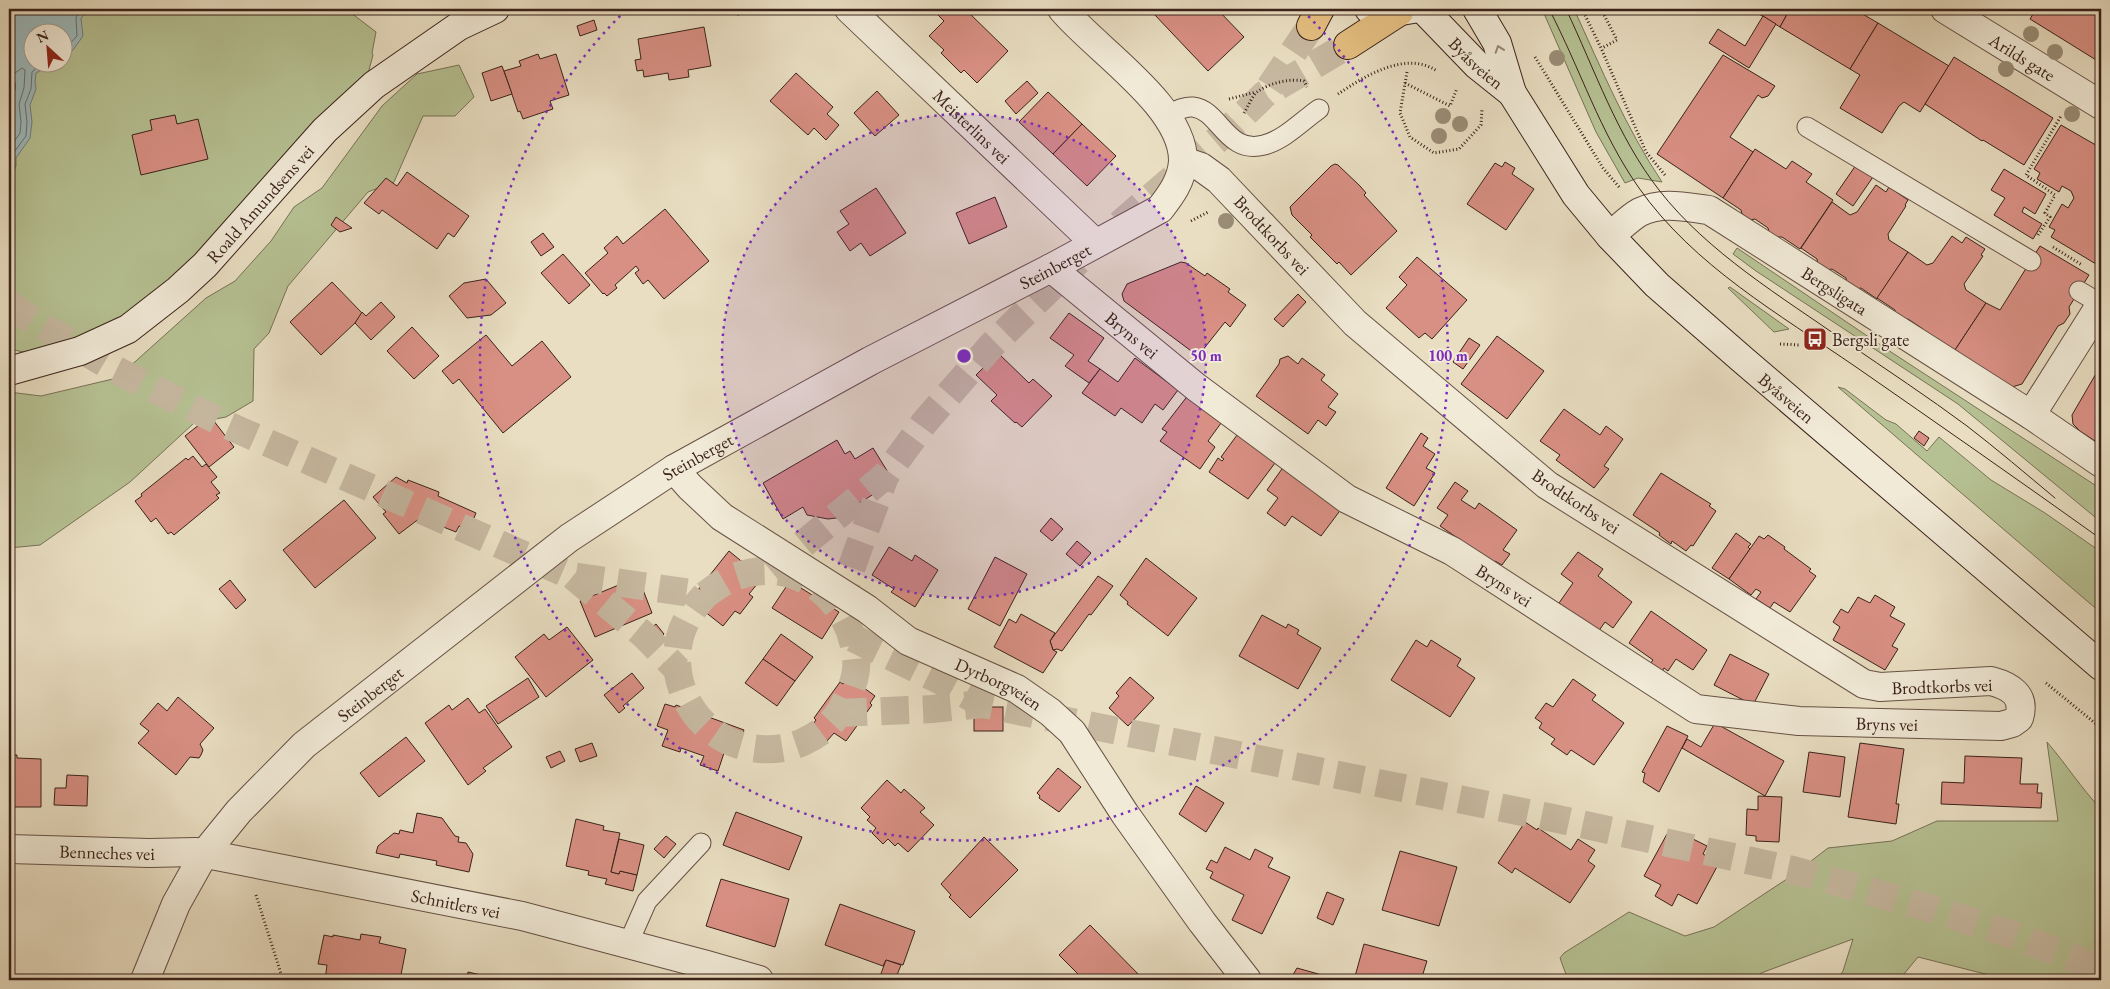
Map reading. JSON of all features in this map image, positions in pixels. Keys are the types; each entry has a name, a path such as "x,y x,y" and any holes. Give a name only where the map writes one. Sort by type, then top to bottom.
{"highway":[{"path":"1348,45 1412,10"}],"street":[{"name":"Roald Amundsens vei","path":"9,371 80,352 128,329 178,290 205,265 325,130 374,85 458,26 495,9"},
{"name":"Meisterlins vei","path":"849,9 1095,243"},
{"name":"Steinberget","path":"145,980 176,904 204,854 239,810 304,745 569,538 674,469 870,361 1051,268 1160,209 1171,195 1179,180 1183,161 1180,143 1167,115 1139,83 1072,22 1062,9"},
{"path":"1369,9 1388,13 1412,10"},
{"name":"Byåsveien","path":"1477,9 1497,43 1512,93 1576,195 1610,236 1657,285 2101,666"},
{"name":"Arilds gate","path":"1945,9 2101,105"},
{"name":"Byåsveien","path":"1412,10 1512,93"},
{"name":"Brodtkorbs vei","path":"1183,161 1201,167 1219,180 1355,323 1547,485 1864,684 1880,687 1991,681 2006,685 2017,705"},
{"name":"Bergsligata","path":"1610,236 1639,212 1654,207 1672,205 1709,210 2030,415 2101,463"},
{"name":"Bryns vei","path":"1051,268 1196,387 1347,498 1452,551 1696,709 1799,721 2001,726 2012,723 2017,705"},
{"path":"2030,415 2094,300"},
{"name":"Dyrborgveien","path":"674,469 690,488 722,517 867,609 908,640 1017,689 1050,712 1072,732 1136,830 1202,922 1247,980"},
{"name":"Benneches vei","path":"9,849 149,853 196,852 204,854"},
{"name":"Schnitlers vei","path":"204,854 522,916 628,944 704,972 759,980"}],"lane":[{"path":"1167,115 1192,107 1204,111 1230,137 1241,145 1253,147 1264,146 1285,134 1318,109"},
{"path":"1807,127 2031,261"},
{"path":"628,944 647,901 701,843"}],"path":[{"path":"1582,9 1646,152 1670,181"},
{"path":"1601,9 1617,40 1601,48"},
{"path":"1533,55 1603,168 1639,212"},
{"path":"1318,109 1374,72 1402,63 1429,65 1444,75"},
{"path":"1407,72 1400,113 1410,137 1434,153 1459,149 1480,125 1483,100"},
{"path":"1232,98 1256,92 1283,81 1295,79 1304,81"},
{"path":"1405,83 1450,106 1459,85"},
{"path":"2037,237 2050,216 2045,213 2055,195 2026,175 2077,90"},
{"path":"1230,137 1256,92"},
{"path":"1184,224 1237,198"},
{"path":"2045,242 2085,267"},
{"path":"1780,344 1799,346"},
{"path":"2017,705 2045,682 2101,728"},
{"path":"255,892 283,980"}],"green space":[{"path":"9,9 346,9 376,32 369,70 238,228 126,322 33,354 9,349"},
{"path":"1542,9 1574,9 1625,119 1662,182 1638,178 1625,183 1596,132"},
{"path":"459,65 474,97 455,116 423,116 394,182 368,192 288,286 269,333 254,349 253,401 226,417 194,423 130,482 40,545 9,548 9,392 41,396 117,378 206,298 235,281 271,241 294,207 322,188 382,106 417,74"},
{"path":"1737,248 1891,352 2101,489 2101,522 1958,404 1756,271 1733,254"},
{"path":"1730,287 1789,329 1774,332 1728,288"},
{"path":"1838,387 1845,389 1886,420 1896,424 1927,451 1939,437 1991,480 2045,513 2101,552 2101,613"},
{"path":"2047,742 2101,809 2101,980 2009,980 1918,957 1899,980 1837,980 1843,971 1853,939 1761,973 1756,980 1568,980 1560,958 1564,953 1629,912 1685,936 1714,927 1793,875 1828,848 1892,841 1937,821 2058,821"}],"water":[{"path":"9,9 33,11 90,9 81,18 83,36 72,51 72,22 22,22 22,72 38,72 36,73 36,89 30,105 32,122 30,138 16,158 16,166 11,179 9,211 9,64 15,59 14,53 9,46"}],"building":[{"path":"736,9 768,9 768,10 737,15"},
{"path":"937,9 965,9 1008,51 977,83 964,70 961,73 941,53 944,50 929,36 944,21 934,11"},
{"path":"1158,9 1217,9 1244,37 1208,71 1153,13"},
{"path":"1751,9 1790,9 1780,27"},
{"path":"1790,9 1854,9 1878,23 1850,69 1780,27"},
{"path":"2036,9 2101,9 2101,63 2030,19"},
{"path":"1763,16 1776,24 1749,68 1709,43 1718,29 1745,46"},
{"path":"594,20 597,30 580,36 577,26"},
{"path":"1878,23 1949,66 1920,112 1904,102 1899,106 1882,133 1840,108 1860,75 1850,69"},
{"path":"704,27 711,66 688,70 689,77 669,80 668,73 644,77 643,70 637,71 635,60 641,59 638,39"},
{"path":"538,54 540,59 556,54 569,95 550,101 553,109 523,119 520,111 518,112 504,71 521,66 519,61"},
{"path":"1723,55 1775,86 1768,96 1762,98 1758,95 1730,137 1753,152 1723,198 1657,154"},
{"path":"1954,57 2053,118 2024,165 1982,141 1925,104"},
{"path":"502,66 512,94 491,101 482,73"},
{"path":"796,73 833,107 827,114 839,125 826,140 814,128 808,135 770,101"},
{"path":"1027,81 1038,93 1016,114 1005,101"},
{"path":"877,91 899,115 875,136 854,113"},
{"path":"1048,92 1082,124 1053,154 1019,122"},
{"path":"175,115 177,124 198,119 208,159 141,175 132,135 152,130 150,120"},
{"path":"1082,124 1116,156 1087,186 1053,154"},
{"path":"2061,125 2101,148 2101,255 2096,264 2051,237 2055,230 2049,227 2062,204 2068,208 2074,198 2071,191 2062,186 2059,192 2037,179 2040,173 2034,169"},
{"path":"1755,149 1786,169 1792,161 1812,174 1806,182 1833,200 1800,249 1782,237 1776,237 1769,232 1768,228 1755,219 1750,220 1742,214 1741,210 1723,198"},
{"path":"1505,162 1515,168 1512,174 1534,189 1506,230 1467,204 1495,163 1502,167"},
{"path":"1335,164 1360,186 1366,193 1364,195 1397,231 1351,275 1310,237 1312,235 1292,215 1290,207"},
{"path":"1856,165 1873,177 1853,206 1836,194"},
{"path":"2004,169 2046,194 2035,214 2024,207 2022,212 2042,224 2033,239 1994,215 2005,198 1991,190"},
{"path":"407,172 469,216 454,237 448,233 437,249 382,210 379,214 364,203 386,178 397,186"},
{"path":"1876,185 1886,192 1889,187 1908,200 1888,234 1889,240 1908,252 1877,299 1861,288 1856,289 1847,283 1846,278 1832,269 1827,270 1818,264 1817,259 1801,248 1832,202 1850,215 1857,212"},
{"path":"876,188 906,233 870,256 861,243 850,251 837,232 849,224 840,211"},
{"path":"995,197 1007,227 969,244 956,213"},
{"path":"665,209 709,261 664,299 648,280 643,284 635,273 639,270 636,266 615,285 617,288 607,296 603,294 585,273 608,253 604,248 617,236 623,244"},
{"path":"336,217 352,228 340,232 331,225"},
{"path":"543,233 554,247 541,256 531,242"},
{"path":"1952,236 1962,243 1966,237 1985,249 1981,255 1983,256 1964,284 1966,290 1986,303 1955,350 1938,339 1933,341 1924,334 1923,329 1908,319 1904,321 1895,315 1895,310 1877,298 1908,252 1927,265 1933,263"},
{"path":"2040,246 2089,275 2069,307 2070,314 2064,323 2058,326 2022,384 2012,387 1955,350 1986,303 2000,310"},
{"path":"563,254 590,285 569,304 541,273"},
{"path":"1417,257 1467,300 1432,339 1425,333 1419,338 1386,308 1407,285 1399,277"},
{"path":"1181,262 1186,263 1205,276 1207,273 1230,289 1228,292 1246,305 1230,327 1225,322 1198,356 1124,301 1122,294 1127,284"},
{"path":"486,279 506,303 491,315 467,318 449,296 464,283"},
{"path":"332,282 362,313 355,323 321,355 290,322"},
{"path":"1298,294 1306,302 1283,327 1274,319"},
{"path":"381,302 395,317 371,340 355,323 362,312 366,316"},
{"path":"1069,313 1104,338 1088,361 1100,369 1089,383 1065,366 1074,355 1050,338"},
{"path":"412,327 439,356 414,379 387,351"},
{"path":"486,335 512,366 542,341 571,377 503,433 459,379 453,384 442,371"},
{"path":"1497,336 1544,371 1507,419 1461,384"},
{"path":"1469,338 1480,345 1463,369 1453,362"},
{"path":"998,353 1029,383 1033,379 1052,396 1022,427 991,401 997,395 976,375"},
{"path":"1288,356 1298,364 1302,358 1325,375 1321,380 1338,394 1328,407 1336,412 1326,426 1318,420 1308,434 1256,396 1279,364 1280,359"},
{"path":"1135,358 1178,390 1163,410 1155,404 1142,423 1121,408 1115,416 1082,393 1100,369 1118,382"},
{"path":"2101,365 2101,445 2073,424 2072,415"},
{"path":"1189,394 1224,419 1208,441 1215,447 1200,469 1160,441 1167,432 1162,429"},
{"path":"1564,409 1600,435 1606,426 1623,439 1604,466 1609,469 1594,488 1556,460 1560,455 1540,441"},
{"path":"210,416 234,447 209,467 185,436"},
{"path":"1240,431 1278,459 1248,499 1209,472 1218,458 1222,461 1224,459 1221,457"},
{"path":"1919,431 1929,438 1924,446 1914,438"},
{"path":"1421,433 1428,438 1423,446 1435,454 1426,468 1435,473 1414,506 1386,488"},
{"path":"837,440 845,454 850,451 855,459 873,448 894,482 849,509 851,513 844,517 828,519 807,515 803,507 783,519 763,483"},
{"path":"193,456 202,467 206,464 217,477 211,482 220,493 216,495 219,498 174,535 171,532 168,534 156,518 151,522 135,501 186,458 188,460"},
{"path":"1284,466 1342,508 1321,536 1292,516 1285,526 1267,513 1278,498 1267,490"},
{"path":"1661,473 1711,504 1709,506 1716,511 1693,546 1691,545 1686,551 1672,541 1671,544 1659,535 1660,533 1633,515"},
{"path":"396,477 407,483 408,480 439,492 438,496 476,513 469,530 459,526 456,532 423,519 424,515 399,534 383,514 386,512 373,497"},
{"path":"1455,482 1468,491 1461,500 1475,509 1479,503 1517,530 1503,550 1510,554 1502,565 1495,561 1494,563 1440,526 1448,515 1437,508"},
{"path":"344,500 376,538 315,588 283,550"},
{"path":"1051,518 1063,529 1052,541 1040,531"},
{"path":"1736,533 1751,544 1748,547 1750,549 1729,579 1712,568"},
{"path":"1768,535 1811,569 1809,571 1816,576 1790,612 1774,602 1770,608 1756,599 1761,592 1756,589 1751,595 1729,579 1759,536 1764,539"},
{"path":"1077,541 1091,553 1080,566 1066,554"},
{"path":"889,547 912,561 915,555 938,570 915,607 891,592 894,589 872,575"},
{"path":"729,551 762,578 749,594 753,597 740,614 735,611 723,626 690,600"},
{"path":"1578,552 1603,569 1598,576 1632,602 1613,628 1605,622 1598,632 1559,603 1573,583 1561,574"},
{"path":"995,557 1027,574 1000,626 968,609"},
{"path":"1146,558 1197,598 1168,636 1127,604 1128,602 1120,595"},
{"path":"1098,576 1113,586 1091,615 1089,614 1062,651 1053,650 1050,641"},
{"path":"638,577 652,613 595,637 580,601"},
{"path":"230,580 246,600 236,609 219,589"},
{"path":"790,581 839,612 822,639 772,608"},
{"path":"1875,595 1895,607 1890,616 1905,624 1892,646 1898,649 1885,670 1833,640 1840,627 1833,622 1841,609 1848,613 1858,597 1870,603"},
{"path":"1651,611 1707,650 1693,670 1676,659 1668,671 1664,668 1661,673 1649,665 1653,660 1629,643"},
{"path":"1021,614 1055,633 1050,641 1053,650 1057,652 1043,673 994,647 1009,619 1016,623"},
{"path":"1262,615 1286,628 1288,624 1299,630 1297,634 1321,648 1298,689 1239,656"},
{"path":"656,624 664,634 648,648 639,638"},
{"path":"567,627 593,660 546,697 515,657 544,634 549,640"},
{"path":"781,634 813,657 795,681 763,659"},
{"path":"1416,640 1427,647 1431,640 1461,659 1457,666 1475,678 1450,717 1391,680"},
{"path":"1730,654 1769,674 1753,705 1714,685"},
{"path":"763,659 795,681 777,706 745,683"},
{"path":"632,673 644,688 623,706 625,708 619,713 604,695"},
{"path":"848,676 875,696 870,703 872,705 846,741 834,733 827,741 810,728 816,720 814,718 840,682 843,684"},
{"path":"1130,677 1154,698 1128,726 1109,708 1119,696 1116,693"},
{"path":"528,678 539,697 498,724 486,706"},
{"path":"1573,679 1596,695 1592,700 1624,723 1594,765 1571,750 1567,755 1551,744 1555,739 1539,728 1542,723 1535,718 1546,703 1553,707"},
{"path":"178,697 214,728 200,744 203,750 199,758 190,757 176,775 138,743 149,731 140,724 158,703 167,711"},
{"path":"468,698 479,713 485,709 512,747 483,768 486,771 468,785 425,723 449,705 452,710"},
{"path":"665,704 675,707 676,705 744,730 737,751 726,747 718,771 700,765 704,756 681,748 680,752 662,746 668,730 657,726"},
{"path":"974,707 1003,707 1003,731 974,731"},
{"path":"1715,723 1784,761 1765,796 1682,748 1687,739 1701,747"},
{"path":"1667,726 1688,736 1659,792 1643,782 1645,773 1642,772"},
{"path":"406,737 425,761 379,797 360,773"},
{"path":"592,743 597,756 580,762 575,749"},
{"path":"1860,743 1904,749 1896,804 1899,804 1896,824 1848,817"},
{"path":"560,751 565,761 551,768 546,757"},
{"path":"1809,752 1845,757 1840,797 1803,792"},
{"path":"9,755 17,755 17,758 41,759 41,807 9,807"},
{"path":"1965,756 2022,758 2020,784 2038,784 2037,793 2042,793 2041,808 1941,804 1942,782 1964,783"},
{"path":"1058,768 1081,787 1059,812 1039,798 1040,796 1037,793"},
{"path":"67,775 88,776 87,806 54,805 55,788 66,788"},
{"path":"887,780 901,793 904,789 925,808 920,812 934,825 908,852 898,843 895,846 888,839 883,844 872,833 876,828 867,820 870,817 861,808"},
{"path":"1196,786 1224,803 1206,832 1179,814"},
{"path":"1758,796 1782,797 1779,842 1756,841 1756,836 1746,835 1747,809 1758,810"},
{"path":"736,812 802,837 789,870 723,845"},
{"path":"417,813 442,818 455,836 459,837 458,842 466,843 473,854 469,872 436,865 437,861 400,854 399,858 376,853 378,846 394,833 399,834 400,830 413,833"},
{"path":"576,819 604,826 603,830 620,833 611,872 619,874 620,871 637,875 633,891 605,884 607,879 588,875 589,871 566,866"},
{"path":"1525,822 1537,830 1538,828 1571,850 1578,839 1595,850 1588,861 1595,866 1570,903 1515,868 1512,873 1498,863"},
{"path":"1667,834 1683,843 1687,836 1707,846 1703,854 1719,863 1697,904 1678,894 1672,906 1655,896 1661,885 1644,876"},
{"path":"666,836 676,844 664,858 654,849"},
{"path":"984,837 1018,870 970,918 949,897 951,895 941,884"},
{"path":"619,839 644,845 637,875 620,871 619,874 611,872"},
{"path":"1225,847 1250,860 1255,849 1273,858 1268,867 1290,877 1262,934 1232,920 1244,895 1210,878 1213,872 1206,869 1211,860 1217,863"},
{"path":"1400,851 1457,867 1439,926 1382,910"},
{"path":"721,879 789,899 775,947 706,926"},
{"path":"1327,892 1344,899 1333,925 1317,918"},
{"path":"840,904 915,931 903,965 886,960 883,966 825,945"},
{"path":"1090,925 1144,980 1076,980 1080,976 1059,955"},
{"path":"361,934 381,937 379,943 406,949 400,980 325,980 327,965 318,964 324,935 360,940"},
{"path":"1364,944 1427,961 1421,980 1354,980"},
{"path":"886,960 901,965 895,980 879,979"},
{"path":"1297,968 1329,977 1327,980 1290,980"},
{"path":"468,972 503,980 466,980"}],"tunnel":[{"path":"1270,87 1311,26"},
{"path":"1120,224 1216,141 1265,94 1348,45"},
{"path":"771,571 886,475 924,423 992,345 1078,261"},
{"path":"9,304 30,319 116,370 227,425 572,576 705,595 720,584 737,576 759,571 780,572 799,577 817,587 832,600 852,636 856,658 855,678 842,708 830,724 815,736 803,742 789,747 761,749 747,747 730,741 714,732 701,720 690,706 683,690 678,673 677,655 684,625 693,609 705,595"},
{"path":"839,608 885,476"},
{"path":"573,576 644,635 678,670"},
{"path":"853,638 943,682 983,704"},
{"path":"839,713 932,709 983,704 1553,818 1793,870 1933,909 2016,936 2101,969"}],"tram line":[{"path":"1549,9 1602,123 1625,167 1661,216 1685,241 1739,287 1768,308 1856,367 2101,539"},
{"path":"1566,9 1631,148 1659,190 1678,213 1747,273 1952,415 2055,498"}],"place":[{"name":"Bergsli gate","path":"1815,339"}]}
